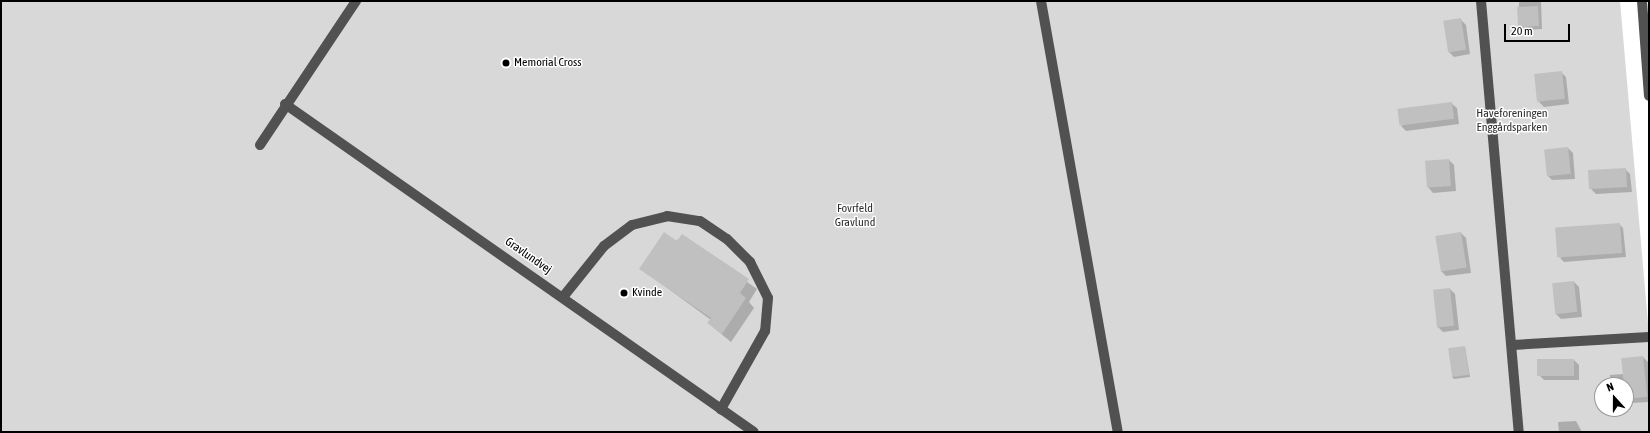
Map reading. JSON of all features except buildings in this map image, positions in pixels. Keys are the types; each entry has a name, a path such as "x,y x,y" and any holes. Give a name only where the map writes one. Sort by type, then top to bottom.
{"street":[{"path":"260,145 285,104 356,1"},
{"path":"1041,1 1118,432"},
{"path":"1481,1 1519,432"},
{"path":"1642,1 1649,96"},
{"name":"Gravlundvej","path":"285,104 754,432"},
{"path":"563,297 604,246 632,225 667,216 700,221 727,239 750,262 768,298 765,331 721,409"},
{"path":"1512,345 1649,337"}],"green space":[{"name":"Fovrfeld Gravlund","path":"1,1 1620,1 1649,335 1649,432 1,432"}],"place":[{"name":"Memorial Cross","path":"506,63"},
{"name":"Kvinde","path":"624,293"}],"park label":[{"name":"Haveforeningen Enggårdsparken","path":"1512,121"}]}
